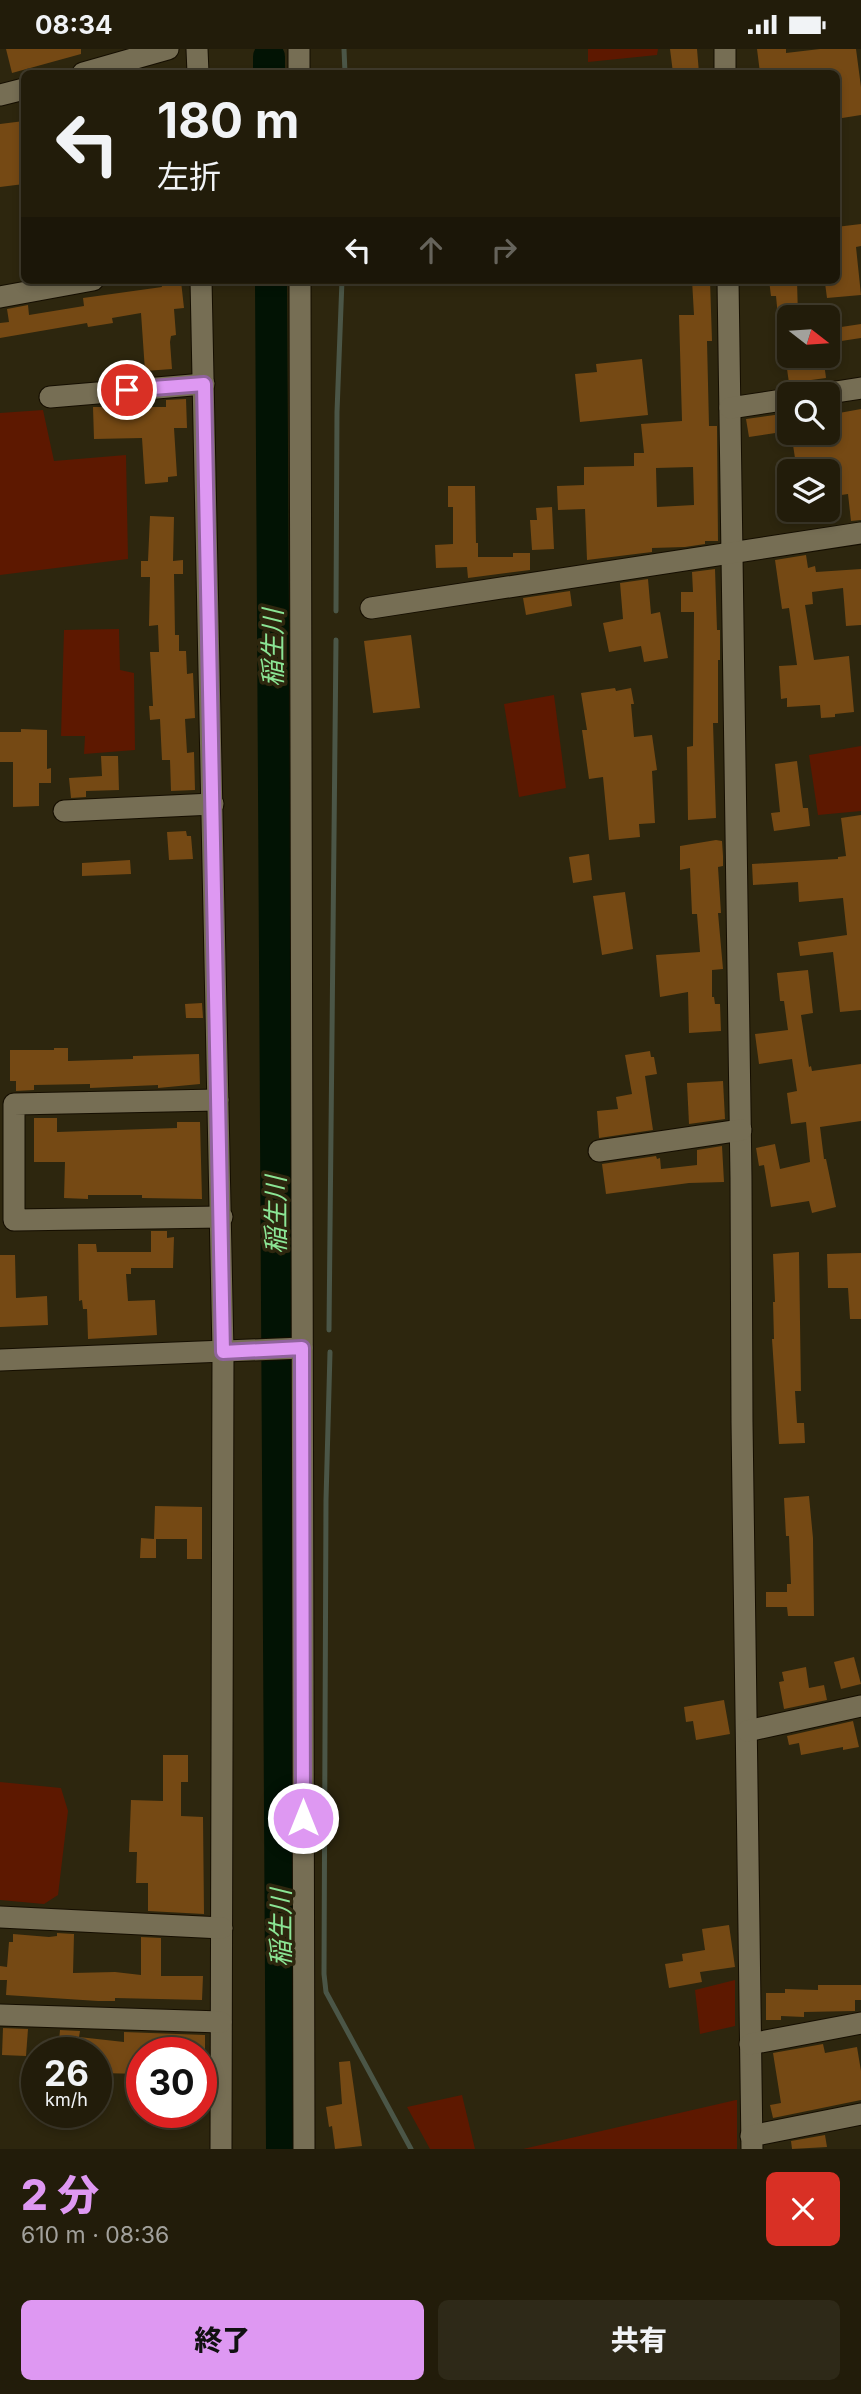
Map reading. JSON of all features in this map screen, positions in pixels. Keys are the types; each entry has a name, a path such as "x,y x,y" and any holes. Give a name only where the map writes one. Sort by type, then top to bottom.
{"street":[{"path":"110,70 168,49"},
{"path":"197,49 198,70"},
{"path":"299,49 299,70"},
{"path":"725,49 725,70"},
{"path":"0,95 21,90"},
{"path":"0,297 71,284"},
{"path":"201,284 222,1217 221,2149"},
{"path":"300,284 296,1348 304,2149"},
{"path":"728,284 752,2143 861,2114"},
{"path":"50,397 204,384"},
{"path":"840,391 861,388"},
{"path":"730,408 777,401"},
{"path":"371,608 861,533"},
{"path":"64,811 213,804"},
{"path":"218,1100 14,1104 7,1181 14,1220 222,1217"},
{"path":"599,1151 741,1130"},
{"path":"0,1360 296,1348"},
{"path":"747,1731 861,1706"},
{"path":"0,1917 222,1928"},
{"path":"0,2015 221,2022"},
{"path":"750,2044 861,2023"}],"shaded area":[{"path":"588,49 658,49 657,55 588,62"},
{"path":"43,410 54,461 126,455 128,559 0,575 0,413"},
{"path":"119,629 120,670 134,673 135,750 84,754 85,736 61,736 64,630"},
{"path":"554,695 566,788 519,797 504,704"},
{"path":"861,746 861,811 818,815 809,755"},
{"path":"0,1782 61,1788 68,1811 58,1895 44,1904 0,1900"},
{"path":"735,1980 735,2026 700,2034 695,1990"},
{"path":"462,2095 475,2149 430,2149 407,2107"},
{"path":"736,2100 737,2149 523,2149"}],"building":[{"path":"6,49 81,49 81,54 12,73"},
{"path":"670,49 697,49 699,70 673,70"},
{"path":"757,49 786,49 786,53 856,49 861,87 861,115 840,118 840,70 760,70"},
{"path":"21,121 21,184 0,187 0,124"},
{"path":"861,224 861,246 856,247 861,295 827,298 825,284 840,284 840,227"},
{"path":"161,284 181,284 184,308 174,309 176,335 171,336 170,342 172,369 145,371 141,313 112,318 113,323 88,327 87,323 0,338 0,323 9,322 7,309 28,305 29,315 84,306 83,298 162,287"},
{"path":"692,284 710,284 712,341 707,341 709,426 717,426 718,541 705,541 705,544 685,547 652,548 652,552 587,560 585,509 558,510 557,486 584,485 584,467 634,466 634,453 644,453 641,424 682,421 679,315 694,315","holes":["693,467 694,505 657,507 656,468"]},
{"path":"770,284 797,284 798,305 777,306 776,296 771,296"},
{"path":"861,324 861,338 840,341 840,327"},
{"path":"642,359 648,415 580,422 575,374 597,372 596,364"},
{"path":"787,368 825,368 826,378 789,382"},
{"path":"186,399 187,428 174,428 177,476 168,477 168,482 145,484 142,438 94,439 93,407 166,407 166,400"},
{"path":"861,409 861,520 851,521 848,494 840,495 840,459 795,459 793,445 840,445 840,413"},
{"path":"777,415 777,433 749,437 746,419"},
{"path":"448,486 475,486 478,557 513,557 513,553 530,553 530,570 468,578 467,567 436,568 435,545 453,544 453,507 448,507"},
{"path":"552,507 554,549 532,550 530,520 537,520 536,508"},
{"path":"150,516 174,517 173,561 183,560 183,574 174,574 175,635 179,635 179,651 186,651 187,674 193,673 195,718 185,719 187,753 194,752 195,790 171,791 170,760 162,760 160,719 150,720 149,706 153,706 150,652 159,652 158,625 149,626 150,577 141,577 141,561 148,561"},
{"path":"806,555 808,568 815,566 816,572 861,569 861,625 846,626 843,588 812,592 813,604 805,605 814,660 849,656 854,712 835,714 835,717 821,718 820,705 787,707 787,698 781,699 779,666 797,665 789,608 782,609 775,560"},
{"path":"715,569 717,630 720,630 718,723 713,723 716,818 688,820 687,747 693,746 694,612 681,612 681,592 693,592 692,572"},
{"path":"648,579 651,614 660,612 668,658 644,662 641,646 609,652 603,623 623,619 620,583"},
{"path":"570,591 572,606 526,615 523,598"},
{"path":"411,635 420,708 373,713 364,641"},
{"path":"615,688 616,691 631,688 634,737 652,735 657,770 652,771 655,823 639,824 640,837 609,840 603,777 589,779 582,730 587,730 581,693"},
{"path":"21,729 47,730 47,769 51,768 51,783 39,783 39,806 13,807 13,762 0,762 0,732 21,732"},
{"path":"101,756 118,756 119,790 86,791 86,797 71,798 69,778 102,776"},
{"path":"797,761 803,808 808,808 810,826 774,831 771,813 780,812 775,764"},
{"path":"861,815 861,1010 840,1012 833,952 800,956 798,942 847,935 843,898 799,902 798,882 753,885 752,864 838,859 846,856 841,818"},
{"path":"186,831 187,836 191,836 193,859 169,860 167,832"},
{"path":"722,841 723,856 723,866 718,867 721,913 718,913 723,969 712,970 712,997 715,1004 720,1004 721,1031 689,1033 688,992 660,997 656,955 700,952 697,914 692,914 690,868 680,870 680,846"},
{"path":"589,854 592,880 573,883 569,857"},
{"path":"130,860 131,874 82,876 82,863"},
{"path":"625,892 633,949 602,955 593,896"},
{"path":"808,970 813,1013 801,1015 809,1067 811,1066 812,1071 861,1064 861,1121 820,1127 824,1159 836,1207 812,1213 809,1201 771,1207 764,1165 759,1166 756,1148 775,1144 780,1169 810,1162 806,1122 791,1124 787,1093 797,1091 792,1059 759,1064 755,1034 788,1030 784,1001 780,1001 777,973"},
{"path":"202,1003 203,1018 186,1018 185,1004"},
{"path":"68,1048 68,1061 199,1054 200,1084 158,1088 158,1085 90,1088 90,1084 34,1085 34,1090 16,1091 16,1081 10,1081 10,1050"},
{"path":"650,1051 657,1074 645,1076 653,1130 599,1138 597,1111 618,1109 616,1097 632,1094 625,1055"},
{"path":"723,1081 725,1119 689,1124 687,1083"},
{"path":"34,1118 57,1118 57,1132 177,1128 177,1122 200,1122 202,1199 142,1198 142,1195 64,1198 65,1162 34,1162"},
{"path":"722,1146 724,1182 689,1183 606,1194 602,1164 656,1156 657,1159 660,1158 661,1169 697,1165 697,1150"},
{"path":"151,1231 167,1231 167,1238 174,1237 173,1268 131,1268 131,1274 126,1274 128,1301 155,1300 157,1335 88,1339 87,1309 83,1309 82,1300 79,1301 78,1244 96,1244 97,1252 151,1252"},
{"path":"799,1252 801,1391 795,1391 797,1423 804,1423 805,1443 779,1444 772,1339 775,1302 773,1254"},
{"path":"861,1253 861,1319 850,1319 848,1288 828,1288 827,1254"},
{"path":"0,1255 15,1255 16,1298 47,1296 48,1325 0,1327"},
{"path":"809,1496 813,1538 814,1616 788,1616 787,1607 766,1607 766,1592 787,1592 787,1584 791,1584 784,1498"},
{"path":"155,1506 202,1507 202,1559 187,1559 187,1539 156,1539 156,1558 140,1558 141,1538 154,1539"},
{"path":"854,1657 861,1684 841,1689 834,1662"},
{"path":"806,1667 809,1688 824,1685 827,1700 784,1709 779,1682 784,1681 782,1672"},
{"path":"724,1700 730,1734 696,1740 693,1721 686,1722 684,1707"},
{"path":"853,1721 859,1747 843,1750 843,1747 801,1755 799,1743 789,1745 787,1736"},
{"path":"163,1755 188,1755 188,1782 181,1782 181,1816 203,1817 204,1914 148,1911 148,1883 136,1883 137,1852 129,1852 131,1800 163,1801"},
{"path":"729,1925 735,1967 700,1972 702,1982 669,1988 665,1964 683,1961 682,1954 705,1950 702,1929"},
{"path":"57,1933 74,1934 73,1973 115,1972 141,1975 141,1937 161,1938 161,1976 203,1976 202,2000 115,1998 115,2001 98,2001 6,1995 7,1980 0,1980 0,1966 7,1967 9,1942 13,1942 13,1934 49,1937 57,1936"},
{"path":"818,1985 861,1985 861,2000 855,2000 855,2011 804,2012 804,2017 781,2016 781,2020 766,2020 766,1993 785,1993 785,1989 818,1990"},
{"path":"3,2028 28,2029 27,2037 21,2037 21,2056 2,2055"},
{"path":"60,2030 80,2031 79,2037 59,2037"},
{"path":"124,2032 205,2035 126,2037 126,2074 112,2073 112,2041 124,2042"},
{"path":"823,2044 825,2053 857,2047 861,2071 861,2100 773,2118 770,2105 781,2103 773,2053"},
{"path":"350,2061 362,2146 335,2149 326,2107 342,2104 339,2062"},
{"path":"825,2135 827,2147 792,2149 791,2141"}],"waterway":[{"path":"344,49 345,70"},
{"name":"稲生川","path":"269,57 269,70"},
{"name":"稲生川","path":"271,284 282,2149"},
{"path":"336,611 337,412 342,284"},
{"path":"329,1330 336,640"},
{"path":"330,1352 326,1500 324,1974 326,1992 411,2149"}],"route":[{"path":"127,390 204,384 223,1352 302,1348 303,1818"}]}
